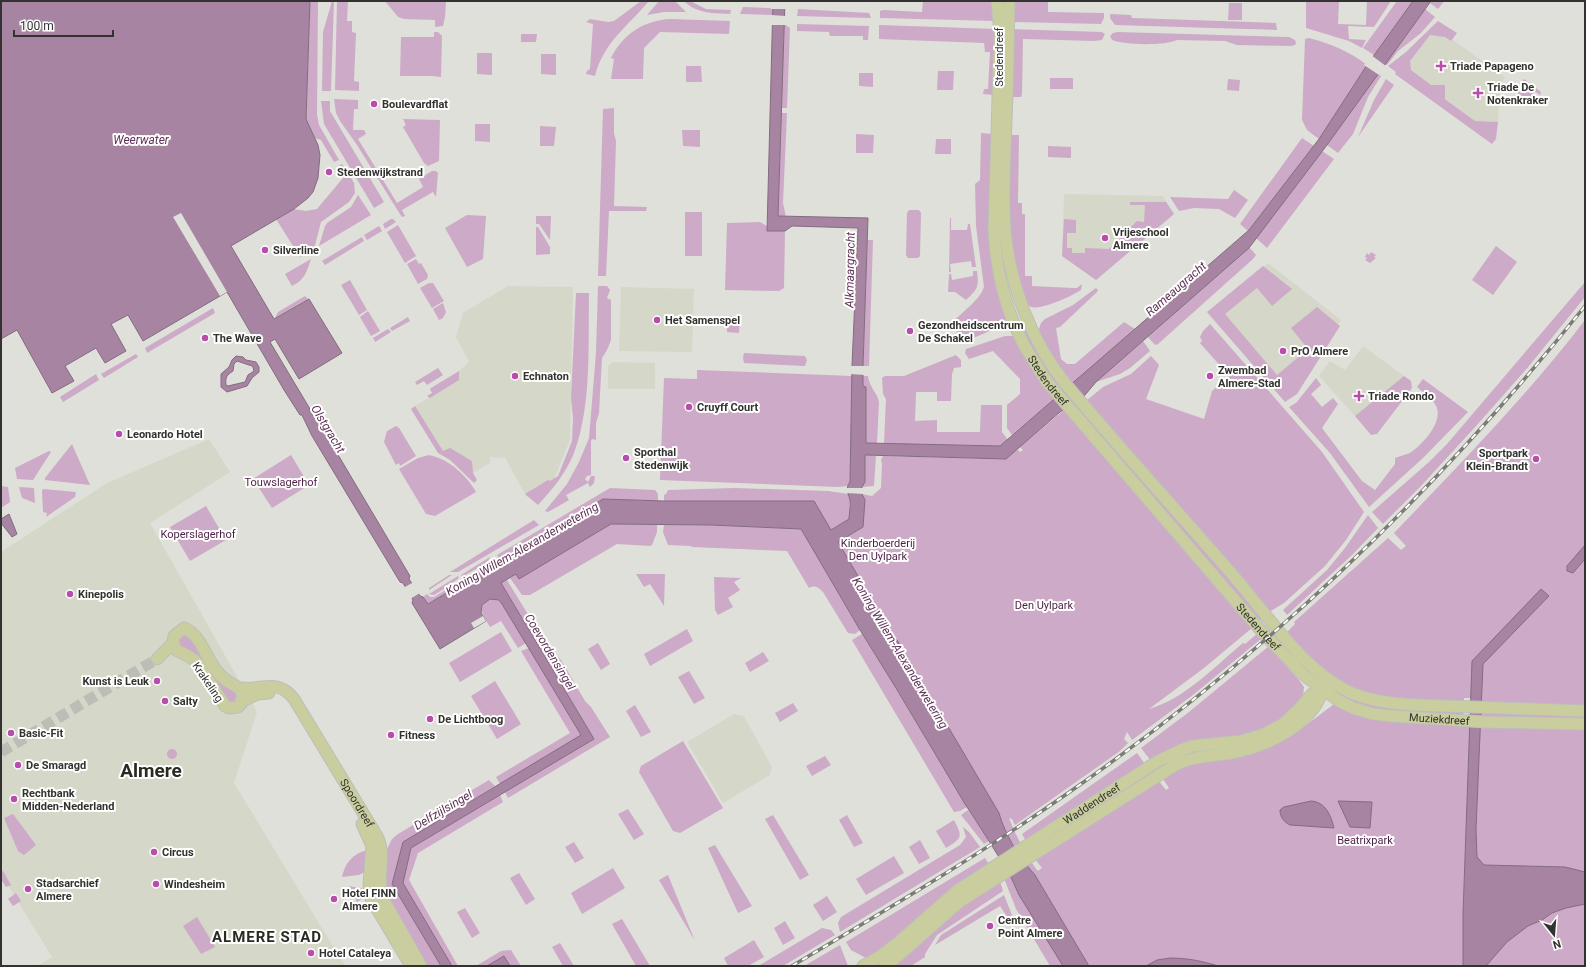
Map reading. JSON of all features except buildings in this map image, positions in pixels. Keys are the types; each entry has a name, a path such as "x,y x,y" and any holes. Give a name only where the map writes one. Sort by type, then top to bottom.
{"main road":[{"name":"Stedendreef","path":"997,1 1000,37 994,230 995,256 1003,290 1017,330 1033,359 1054,390 1078,419 1263,632 1305,676"},
{"name":"Stedendreef","path":"1009,1 1004,207 1008,255 1020,300 1032,330 1048,360 1087,410 1234,576 1304,658 1319,672 1338,685"},
{"name":"Krakeling","path":"240,688 221,677 194,635 189,630 184,628 174,636 176,647 190,656 198,664 225,706 229,708 238,707 243,701"},
{"path":"1317,704 1322,689 1319,672"},
{"path":"1305,676 1308,697"},
{"name":"Muziekdreef","path":"1305,676 1337,700 1353,708 1373,714 1458,721 1585,724"},
{"name":"Muziekdreef","path":"1338,685 1354,694 1403,704 1585,711"},
{"name":"Waddendreef","path":"884,966 892,961 959,902 990,883 1035,846 1158,761 1192,746 1241,741 1262,735 1283,724 1303,705 1308,697 1322,689 1338,685"},
{"name":"Spoordreef","path":"240,688 272,686 287,692 294,699 377,836 382,850 382,896 421,966"},
{"path":"240,688 243,693 243,701"},
{"name":"Spoordreef","path":"243,701 257,694 268,693 284,698 292,706 343,791 370,840 372,851 369,885 372,899 376,909 411,966"},
{"path":"1317,704 1337,700"},
{"name":"Waddendreef","path":"863,966 879,957 900,941 958,890 982,874 1035,846 1149,780 1187,760 1243,750 1272,740 1293,728 1317,704"}],"shaded area":[{"path":"1430,33 1447,36 1505,77 1500,85 1498,122 1475,121 1410,71 1409,61"},
{"name":"Vrijeschool Almere","path":"1064,194 1163,196 1174,214 1096,280 1062,256"},
{"name":"PrO Almere","path":"1268,263 1341,320 1301,381 1284,395 1210,312"},
{"name":"Echnaton","path":"508,286 573,287 570,440 553,482 527,497 505,458 490,457 490,463 473,473 443,452 415,406 459,380 459,371 469,362 456,337 463,313"},
{"name":"Het Samenspel","path":"621,287 694,289 692,352 619,351"},
{"name":"Triade Rondo","path":"1363,346 1404,376 1355,416 1319,376 1330,361 1345,370"},
{"path":"613,362 655,363 655,389 608,389 608,366"},
{"path":"209,439 230,472 150,523 257,712 234,783 345,966 37,966 52,957 1,874 1,552 107,483"},
{"path":"734,714 744,716 772,767 770,775 723,803 687,742"}],"green space":[{"path":"310,1 318,1 317,115 319,125 339,160 334,162 321,140 315,138 306,119"},
{"path":"332,1 334,1 331,91 322,91 323,32"},
{"path":"337,1 348,1 347,21 352,21 352,32 356,33 354,81 359,82 359,91 335,90"},
{"path":"385,1 446,1 443,26 435,27 435,20 404,19 398,17"},
{"path":"641,1 649,1 610,44 599,64 595,76 586,74 590,69 593,24 586,22 590,19 608,22 614,21"},
{"path":"659,1 675,1 686,12 664,12 647,15"},
{"path":"684,1 690,1 706,9 731,10 730,14 700,11"},
{"path":"923,1 995,1 995,21 880,18 880,11 883,10 922,12"},
{"path":"1012,1 1048,1 1048,12 1104,13 1104,18 1101,24 1012,22"},
{"path":"1306,1 1339,1 1338,24 1366,25 1367,1 1391,1 1374,27 1348,26 1349,39 1366,40 1362,48 1349,41 1306,28"},
{"path":"1397,1 1413,1 1374,55 1363,48"},
{"path":"1431,1 1444,1 1438,9 1430,3"},
{"path":"1229,3 1242,3 1242,20 1228,20"},
{"path":"743,7 773,8 773,15 740,14"},
{"path":"798,9 869,13 871,18 797,16"},
{"path":"1425,9 1435,17 1421,33 1398,51 1387,65 1385,64"},
{"path":"1110,14 1131,15 1132,18 1276,23 1277,30 1115,25 1110,18"},
{"path":"671,19 730,21 729,34 660,32 644,48 643,79 611,79 614,59 611,58 616,49 628,35 643,25"},
{"path":"1438,21 1457,33 1451,41 1445,37 1430,35 1410,61 1411,70 1431,85 1445,85 1445,99 1475,121 1498,122 1496,139 1492,144 1395,74 1396,72 1388,66 1406,52"},
{"path":"784,24 790,28 787,108 781,108"},
{"path":"797,24 869,26 868,40 863,40 863,36 830,36 829,32 797,31"},
{"path":"879,25 995,29 995,95 983,94 984,89 988,89 990,52 985,52 984,43 879,39"},
{"path":"1012,29 1102,32 1105,34 1102,40 1094,41 1023,39 1022,94 1021,97 1010,97"},
{"path":"434,32 438,32 442,36 441,77 400,76 401,37 434,37"},
{"path":"1113,33 1289,37 1295,40 1296,43 1295,45 1290,46 1237,45 1225,41 1177,40 1154,44 1135,44 1112,40 1110,36"},
{"path":"521,34 537,34 536,42 521,42"},
{"path":"1309,38 1340,48 1367,65 1319,139 1307,130 1302,120 1305,39"},
{"path":"477,53 492,53 492,75 477,74"},
{"path":"541,54 556,54 556,75 541,74"},
{"path":"686,66 701,66 702,82 686,82"},
{"path":"938,71 954,71 953,90 937,90"},
{"path":"859,73 873,73 873,87 859,86"},
{"path":"1378,73 1381,76 1368,97 1353,134 1338,153 1327,145"},
{"path":"1050,78 1073,78 1073,89 1050,89"},
{"path":"1228,79 1240,80 1239,91 1227,90"},
{"path":"1386,79 1394,85 1358,137 1374,100"},
{"path":"1524,79 1541,92 1540,95 1522,82"},
{"path":"1520,84 1538,97 1535,102 1532,99 1517,98"},
{"path":"334,99 358,100 358,109 354,109 353,130 364,130 366,134 358,139 397,203 423,187 419,179 432,171 436,171 438,173 436,197 433,192 402,210 405,216 402,217 357,145 340,121 336,113"},
{"path":"321,101 330,101 330,111 384,202 374,208 324,124"},
{"path":"614,108 614,133 616,141 614,206 647,207 646,211 609,211 606,276 598,276 603,109"},
{"path":"781,113 787,113 783,203 786,217 778,216"},
{"path":"403,119 440,120 439,161 428,166 424,163 403,127 406,125"},
{"path":"475,124 490,124 490,142 475,141"},
{"path":"540,126 556,127 554,146 540,146"},
{"path":"682,130 700,130 700,147 683,146"},
{"path":"981,133 992,134 989,210 990,241 993,272 1006,319 994,329 964,342 958,335 954,321 975,301 984,287 976,226 975,184 980,180"},
{"path":"856,134 874,135 873,153 856,153"},
{"path":"1009,135 1019,135 1018,203 1022,203 1022,214 1025,214 1025,276 1032,276 1032,286 1077,288 1082,284 1081,290 1077,293 1057,302 1042,306 1031,307 1022,298 1008,232"},
{"path":"1302,138 1314,146 1248,231 1240,224"},
{"path":"936,139 951,139 951,154 935,154"},
{"path":"1048,146 1071,147 1071,158 1048,157"},
{"path":"1322,151 1334,159 1267,248 1256,238"},
{"path":"342,164 354,183 355,193 349,202 321,222 314,249 300,257 276,219 294,209 306,211 317,209 343,178 337,167"},
{"path":"1234,190 1248,200 1235,218 1219,209 1194,208 1179,211 1170,197 1228,199"},
{"path":"358,195 371,215 319,246 327,223 351,207"},
{"path":"1130,202 1166,202 1174,214 1096,280 1062,256 1064,219 1076,220 1076,233 1067,233 1067,248 1072,248 1072,253 1085,253 1085,248 1109,249 1137,221 1144,222 1145,205 1130,205"},
{"path":"909,210 919,210 921,213 920,256 918,258 908,258 906,255 907,213"},
{"path":"685,212 702,212 702,256 685,256"},
{"path":"467,215 486,216 483,259 467,267 445,228"},
{"path":"536,216 551,216 550,240 539,224 536,224"},
{"path":"950,218 951,230 967,230 968,224 970,224 976,267 972,267 971,261 950,264 951,272 949,272"},
{"path":"391,219 396,222 385,229 383,224"},
{"path":"760,222 767,226 767,231 785,231 784,288 779,291 725,290 727,223"},
{"path":"398,225 416,256 405,263 387,232"},
{"path":"379,226 382,231 367,240 364,235"},
{"path":"536,227 538,227 550,247 550,254 536,255"},
{"path":"362,237 364,241 325,265 322,261"},
{"path":"867,240 873,240 869,366 863,366"},
{"path":"1496,246 1517,262 1493,295 1472,280"},
{"path":"1249,247 1256,255 1253,259 1158,344 1155,345 1148,337"},
{"path":"1371,252 1376,255 1374,257 1376,258 1370,263 1365,260 1367,258 1365,257 1367,253 1369,255"},
{"path":"311,259 303,278 292,286 285,274"},
{"path":"416,259 419,264 421,263 428,275 427,279 418,284 407,264"},
{"path":"1263,266 1292,289 1272,306 1257,288 1225,314 1277,375 1308,349 1291,328 1317,307 1340,326 1297,394 1285,402 1207,312"},
{"path":"973,271 977,271 978,284 973,293 966,300 955,292 948,292 949,274 951,274 952,280 973,276"},
{"path":"350,280 367,310 359,315 341,285"},
{"path":"1585,282 1585,297 1529,366 1421,486 1383,524 1372,512 1429,462 1447,444"},
{"path":"429,283 433,283 444,301 432,308 420,288"},
{"path":"598,286 607,286 610,290 607,298 611,300 611,340 602,358 599,413 596,423 596,440 592,439 591,441 591,475 587,476 585,479 588,482 591,476 595,476 594,483 590,487 588,483 566,495 569,500 548,512 545,511 567,484 579,462 589,438 596,353"},
{"path":"1096,288 1098,290 1097,292 1060,327 1056,328 1061,359 1067,364 1075,364 1124,322 1135,329 1071,385 1040,340 1039,329 1041,323 1045,319 1073,305"},
{"path":"576,293 589,293 589,353 584,415 580,434 571,460 558,481 538,505 525,494 548,480 550,481 558,476 572,441 573,418 571,398"},
{"path":"305,296 308,299 275,318 278,312"},
{"path":"443,303 446,312 443,318 439,320 433,309"},
{"path":"213,308 215,313 147,353 145,348"},
{"path":"368,311 380,331 371,336 360,317"},
{"path":"727,316 740,316 739,333 727,332"},
{"path":"408,317 410,321 392,331 390,328"},
{"name":"Sportpark Klein-Brandt","path":"1585,320 1585,707 1481,703 1481,698 1464,698 1464,702 1399,701 1355,690 1322,670 1286,633 1295,624 1294,622 1388,538 1401,550 1406,546 1394,533 1516,403"},
{"path":"1210,324 1322,452 1364,512 1346,540 1325,566 1284,603 1269,612 1086,401 1103,387 1131,374 1151,356 1159,365 1146,399 1204,419 1212,391 1231,375 1225,368 1223,369 1200,343 1202,341 1200,337 1203,331"},
{"path":"388,329 391,332 375,342 373,338"},
{"path":"1023,331 1027,331 1066,389 1060,394 1027,344"},
{"path":"1005,336 1014,336 1055,398 1012,435 1007,428 1007,405 1020,394 1020,379 993,351 969,359 965,353 966,349"},
{"path":"1143,341 1150,351 1130,368 1120,374 1096,382"},
{"path":"744,353 805,356 807,360 805,366 744,363"},
{"path":"136,354 138,357 104,378 101,374"},
{"path":"956,355 961,360 961,367 954,368 952,374 951,401 937,401 937,392 916,392 915,421 937,420 937,432 980,432 981,405 1002,405 1002,432 1008,440 1000,446 884,444 886,399 883,394 882,378 885,376 904,376"},
{"path":"438,368 443,375 427,385 424,381 417,385 415,382"},
{"path":"697,370 852,376 850,482 847,486 838,487 660,480 664,378 697,379"},
{"path":"459,371 459,380 430,398 427,396 432,393 431,388"},
{"path":"96,374 99,380 63,402 60,397"},
{"path":"863,376 868,376 870,384 879,402 877,443 866,443 866,387 863,386"},
{"path":"1404,376 1411,381 1412,388 1377,434 1371,435 1355,416"},
{"path":"1316,378 1321,385 1311,394 1322,407 1333,398 1338,404 1322,428 1362,481 1375,490 1395,464 1395,458 1410,453 1421,444 1431,432 1435,424 1438,410 1429,397 1417,387 1423,379 1468,412 1424,457 1369,507 1330,453 1289,407 1296,403"},
{"path":"1076,401 1265,616 1259,621 1069,406"},
{"path":"415,406 443,451 450,448 472,461 473,473 477,480 474,483 450,460 438,453 411,409"},
{"path":"1064,410 1252,628 1204,668 1149,709 1162,704 1187,690 1243,643 1245,644 1258,633 1262,638 1193,695 1132,740 1127,732 1124,739 1128,743 1120,751 1015,825 1012,819 1009,818 1030,860 1038,871 1042,868 1034,858 1158,780 1166,790 1169,788 1161,776 1181,766 1256,752 1271,747 1293,735 1334,704 1341,704 1354,710 1585,727 1585,966 1050,966 1016,909 996,861 1033,874 1007,834 1002,825 999,813 989,799 990,798 895,638 883,621 883,618 881,618 838,542 863,527 862,494 872,496 881,488 881,460 883,456 1006,459 1017,449 1020,452 1023,450 1020,447"},
{"path":"396,426 399,428 416,456 400,466 399,463 396,465 384,442 387,431"},
{"path":"72,444 90,485 45,480 45,478"},
{"path":"49,451 51,452 33,480 17,479 15,468"},
{"name":"Touwslagerhof","path":"291,455 309,485 272,508 253,479"},
{"path":"429,455 450,464 462,474 476,492 435,516 426,514 399,469 418,458"},
{"path":"865,455 876,456 874,486 862,487 865,482"},
{"path":"1,486 8,487 10,502 1,508"},
{"path":"19,487 34,488 35,503 22,498"},
{"path":"610,488 655,490 658,494 658,501 603,499 506,557 508,561 502,565 497,555"},
{"path":"735,488 828,491 848,494 850,500 849,519 831,531 813,501 664,501 664,495 668,490"},
{"path":"43,489 76,492 75,497 46,517 47,513 43,512"},
{"name":"Koperslagerhof","path":"206,506 226,540 190,561 170,527"},
{"path":"1368,515 1378,528 1352,555 1287,615 1283,610 1327,570 1345,548"},
{"path":"534,520 539,525 458,572 450,572"},
{"path":"611,524 657,525 657,532 652,545 650,546 617,544 530,595 522,595 510,578 516,574 519,579"},
{"path":"664,525 711,525 801,529 860,630 855,634 848,633 823,592 816,587 809,588 787,551 668,545 663,532"},
{"path":"490,557 488,562 462,577 461,575"},
{"path":"492,558 499,567 493,570 491,566 427,604 423,597 427,594 430,597 434,597 491,562"},
{"path":"636,574 665,574 664,606 650,584 644,587"},
{"path":"449,575 452,575 429,590 429,588"},
{"path":"458,576 459,578 452,584 434,595 429,594"},
{"path":"714,577 741,578 734,582 740,590 728,598 733,607 718,615 715,610"},
{"path":"507,580 540,634 534,638 501,583"},
{"path":"490,599 499,600 526,643 518,648 501,621 490,627 483,616 482,608 485,602"},
{"path":"687,629 693,641 650,666 644,654"},
{"path":"501,632 512,651 460,682 449,663"},
{"path":"186,633 191,636 208,667 188,649 180,646 177,641 178,637"},
{"path":"862,634 967,807 960,811 954,812 852,640"},
{"path":"542,639 561,660 585,701 591,707 610,737 508,798 505,792 594,739 537,643"},
{"path":"598,643 610,664 601,670 588,649"},
{"path":"1269,646 1304,687 1303,698 1271,728 1151,761 1141,748 1189,712"},
{"path":"529,648 581,735 500,784 496,777 570,733 521,651"},
{"path":"763,652 769,661 750,672 745,663"},
{"path":"689,671 705,698 694,704 678,677"},
{"path":"213,674 237,693 235,701 228,702 210,675"},
{"path":"495,681 521,724 497,739 471,696"},
{"path":"1331,688 1464,709 1463,717 1391,714 1359,707 1329,689"},
{"path":"793,703 798,711 780,722 775,713"},
{"path":"635,705 651,732 641,737 626,711"},
{"path":"1481,710 1585,712 1585,720 1480,717"},
{"path":"683,741 723,808 680,833 673,831 639,772 641,766"},
{"path":"172,749 177,754 172,759 167,754"},
{"path":"1137,753 1145,764 1026,841 1022,834"},
{"path":"825,756 831,765 812,776 806,766"},
{"path":"1147,772 1149,776 1037,848 1036,844"},
{"path":"489,780 495,786 403,842 392,884 441,966 428,966 385,896 385,855 392,839 398,834"},
{"path":"500,795 503,802 418,853 409,880 458,966 452,966 403,883 411,848"},
{"path":"628,809 644,834 634,840 618,814"},
{"path":"968,810 989,841 984,844 961,815"},
{"path":"13,814 36,845 24,855 18,851 4,818"},
{"path":"773,815 809,875 800,880 765,819"},
{"path":"847,815 863,843 854,847 839,820"},
{"path":"954,820 960,834 955,842 946,848 936,831"},
{"path":"963,827 969,832 980,847 840,932 838,923 841,917 960,845 966,837"},
{"path":"920,840 930,858 919,864 909,847"},
{"path":"574,842 584,858 575,863 565,847"},
{"path":"715,845 752,906 738,913 708,848"},
{"path":"368,850 365,872 359,875 342,877 345,867 350,859 363,851"},
{"path":"894,856 904,873 866,895 856,879"},
{"path":"985,858 989,864 926,910 899,937 870,957 866,958 851,950 846,942"},
{"path":"613,868 625,888 582,914 571,893"},
{"path":"3,871 11,885 6,887 1,879 1,872"},
{"path":"519,873 535,899 526,905 510,878"},
{"path":"668,875 695,941 659,880"},
{"path":"1000,881 1003,891 937,935 925,954 925,957 911,966 891,966 965,903"},
{"path":"349,886 364,889 366,896 357,902"},
{"path":"16,893 21,901 13,906 8,899"},
{"path":"1004,895 1012,915 1008,918 1000,906 935,945 941,935"},
{"path":"827,896 837,912 823,921 813,905"},
{"path":"465,908 480,933 472,938 457,912"},
{"path":"197,917 215,947 201,954 183,926"},
{"path":"622,919 650,966 636,966 612,924"},
{"path":"785,921 795,938 783,945 774,928"},
{"path":"822,928 831,930 835,935 783,966 758,966"},
{"path":"754,940 764,957 748,966 728,966 724,958"},
{"path":"560,943 574,966 563,966 552,947"},
{"path":"840,945 848,966 804,966"},
{"path":"511,950 521,966 510,966 504,956 487,966 476,966 501,951"}],"water":[{"name":"Weerwater","path":"1,1 310,1 306,119 318,145 320,155 318,178 313,192 294,209 231,246 274,319 309,299 342,353 299,379 275,339 270,342 310,409 309,410 313,416 315,416 410,576 409,579 420,596 423,597 428,604 491,566 493,570 508,561 506,557 603,499 664,501 814,501 831,530 849,519 850,502 847,488 850,482 852,366 858,228 792,226 785,231 767,231 773,1 785,1 778,216 868,218 863,366 863,386 866,387 866,443 1000,446 1249,230 1319,139 1367,65 1413,1 1431,1 1327,145 1249,248 1096,382 1085,395 1060,412 1006,459 865,455 865,482 862,487 862,494 865,500 863,527 838,542 881,615 881,618 897,640 999,813 1001,821 1014,846 1024,862 1035,875 1089,966 1063,966 1019,895 1010,875 965,804 801,529 711,525 611,524 519,579 516,574 501,583 594,739 411,848 403,883 452,966 441,966 392,884 403,842 581,735 499,600 490,599 482,605 481,613 486,621 440,649 412,603 413,600 403,583 400,582 312,436 302,415 300,415 284,390 227,292 143,341 128,315 111,324 126,351 105,363 96,348 65,366 74,381 52,393 17,330 1,339"},
{"path":"236,356 256,362 259,367 259,372 252,378 247,386 227,392 221,387 221,374 229,367 232,360","holes":["237,361 252,366 254,371 248,375 245,382 228,386 226,385 227,376 233,371 234,364"]},
{"path":"9,514 17,534 12,537 1,523 1,519"},
{"path":"1585,545 1585,559 1573,573 1567,571 1567,566"},
{"path":"1541,589 1549,596 1483,664 1476,829 1477,857 1484,865 1565,867 1585,872 1585,904 1552,913 1542,920 1528,926 1507,942 1486,966 1463,966 1463,914 1472,661"},
{"path":"1311,801 1320,804 1327,810 1334,828 1290,825 1284,821 1280,810 1284,807"},
{"path":"1338,801 1372,802 1370,828 1350,827"},
{"path":"504,956 510,966 487,966"},
{"path":"1170,958 1194,960 1218,966 1146,966 1157,960"}],"pier":[{"path":"771,1 787,1 786,9 771,9"},
{"path":"771,15 786,16 786,25 771,25"},
{"path":"1371,55 1386,66 1379,75 1364,65"},
{"path":"181,213 227,292 220,296 173,217"},
{"path":"850,366 865,366 865,375 850,374"},
{"path":"845,488 864,488 864,494 846,493"},
{"path":"414,582 420,593 410,599 403,588"},
{"path":"483,616 486,621 474,628 471,623"}],"tunnel":[{"path":"1,752 157,659"}],"railway":[{"path":"792,966 863,924 1003,837 1071,791 1143,739 1212,684 1280,627 1345,567 1408,505 1470,441 1585,306"}],"place":[{"name":"Triade Papageno","path":"1441,66"},
{"name":"Triade De Notenkraker","path":"1478,93"},
{"name":"Boulevardflat","path":"374,104"},
{"name":"Stedenwijkstrand","path":"329,172"},
{"name":"Vrijeschool Almere","path":"1105,238"},
{"name":"Silverline","path":"265,250"},
{"name":"Het Samenspel","path":"657,320"},
{"name":"Gezondheidscentrum De Schakel","path":"910,331"},
{"name":"The Wave","path":"205,338"},
{"name":"PrO Almere","path":"1283,351"},
{"name":"Echnaton","path":"515,376"},
{"name":"Zwembad Almere-Stad","path":"1210,376"},
{"name":"Triade Rondo","path":"1359,396"},
{"name":"Cruyff Court","path":"689,407"},
{"name":"Leonardo Hotel","path":"119,434"},
{"name":"Sporthal Stedenwijk","path":"626,458"},
{"name":"Sportpark Klein-Brandt","path":"1536,459"},
{"name":"Kinepolis","path":"70,594"},
{"name":"Kunst is Leuk","path":"157,681"},
{"name":"Salty","path":"165,701"},
{"name":"De Lichtboog","path":"430,719"},
{"name":"Basic-Fit","path":"11,733"},
{"name":"Fitness","path":"391,735"},
{"name":"De Smaragd","path":"18,765"},
{"name":"Rechtbank Midden-Nederland","path":"14,799"},
{"name":"Circus","path":"154,852"},
{"name":"Windesheim","path":"156,884"},
{"name":"Stadsarchief Almere","path":"28,889"},
{"name":"Hotel FINN Almere","path":"334,899"},
{"name":"Centre Point Almere","path":"990,926"},
{"name":"Hotel Cataleya","path":"311,953"}],"district":[{"name":"Almere","path":"151,770"},
{"name":"ALMERE STAD","path":"267,937"}],"water label":[{"name":"Alkmaargracht","path":"850,270"},
{"name":"Rameaugracht","path":"1176,289"},
{"name":"Olstgracht","path":"328,429"},
{"name":"Koning Willem-Alexanderwetering","path":"522,549"},
{"name":"Coevordensingel","path":"550,652"},
{"name":"Koning Willem-Alexanderwetering","path":"900,653"},
{"name":"Delfzijlsingel","path":"443,810"}],"park label":[{"name":"Kinderboerderij Den Uylpark","path":"878,549"},
{"name":"Den Uylpark","path":"1044,605"},
{"name":"Beatrixpark","path":"1365,840"}]}
